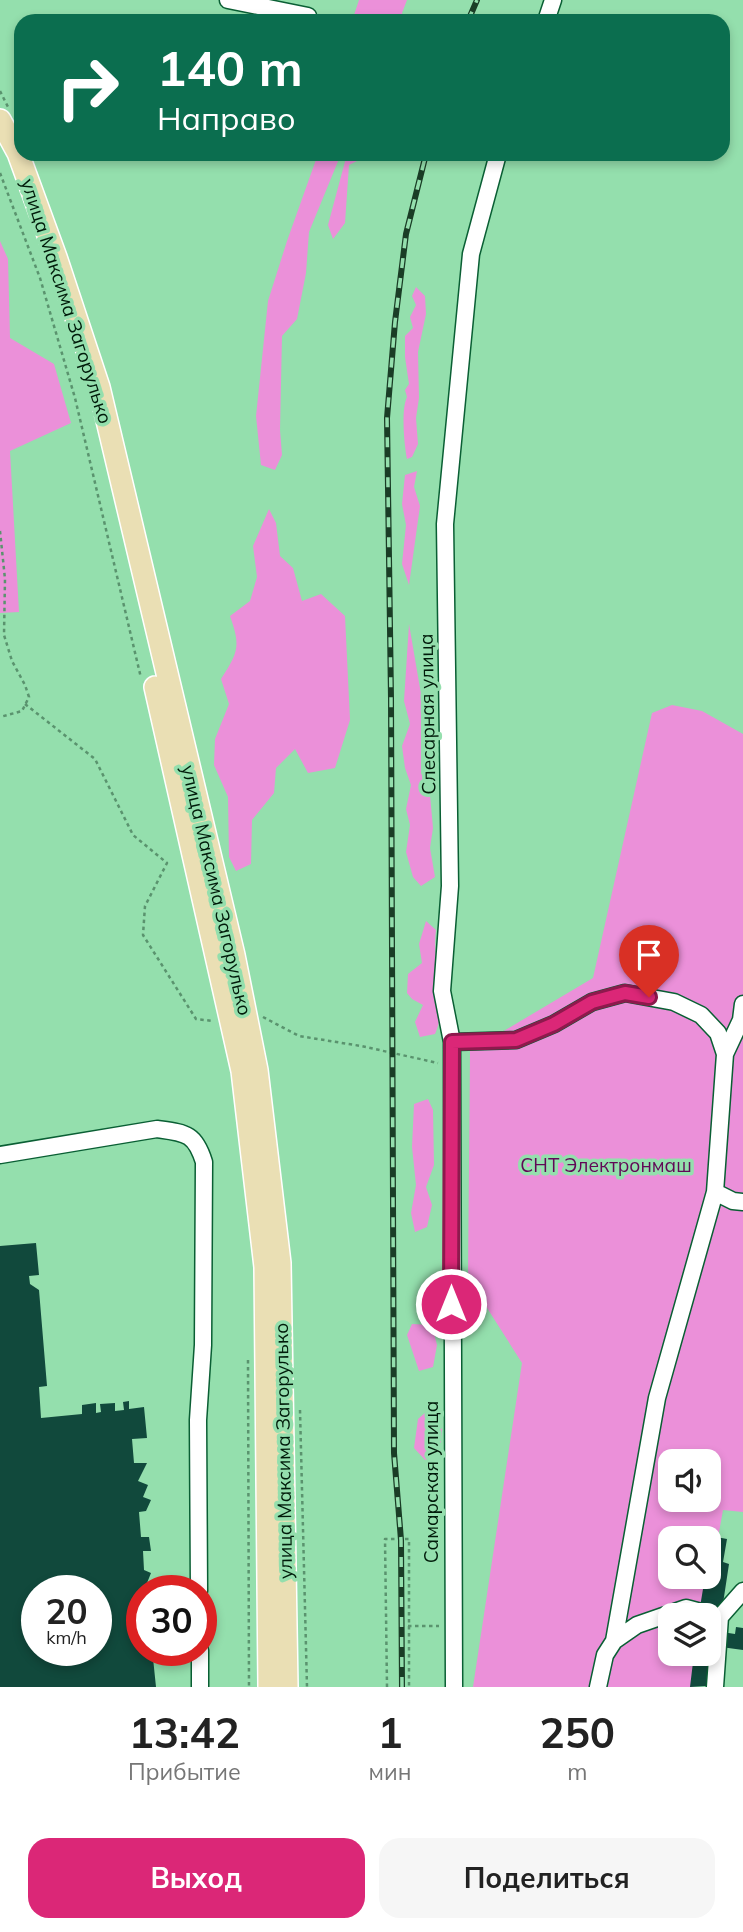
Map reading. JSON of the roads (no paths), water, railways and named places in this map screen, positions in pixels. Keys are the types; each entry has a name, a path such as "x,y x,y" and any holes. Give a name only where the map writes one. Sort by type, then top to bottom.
{"main road":[{"name":"улица Максима Загорулько","path":"0,120 14,146"},
{"name":"улица Максима Загорулько","path":"0,145 49,271 86,389 219,960 242,1072 265,1267 269,1687"},
{"name":"улица Максима Загорулько","path":"21,161 52,244 99,387 234,955 257,1070 280,1263 287,1687"}],"street":[{"path":"228,0 297,14"},
{"name":"Слесарная улица","path":"451,1278 452,1042 442,991 450,886 445,524 471,254 496,161"},
{"path":"452,1042 516,1040 554,1024 592,1002 625,993 674,1002 701,1016 718,1032 725,1054"},
{"path":"614,1642 657,1398 715,1192 725,1054 741,1020 743,1004"},
{"path":"0,1155 157,1129 183,1132 198,1144 204,1162 203,1345 198,1420 200,1575"},
{"path":"715,1192 733,1201 743,1202"},
{"name":"Самарская улица","path":"451,1278 454,1687"},
{"path":"721,1616 743,1591"},
{"path":"598,1687 605,1655 614,1642 637,1625 658,1618"},
{"path":"200,1666 200,1687"},
{"path":"715,1687 716,1666"}],"railway":[{"path":"471,14 477,0"},
{"path":"402,1687 401,1540 394,1453 391,698 387,418 406,234 424,161"}],"park label":[{"name":"СНТ Электронмаш","path":"606,1165"}]}
